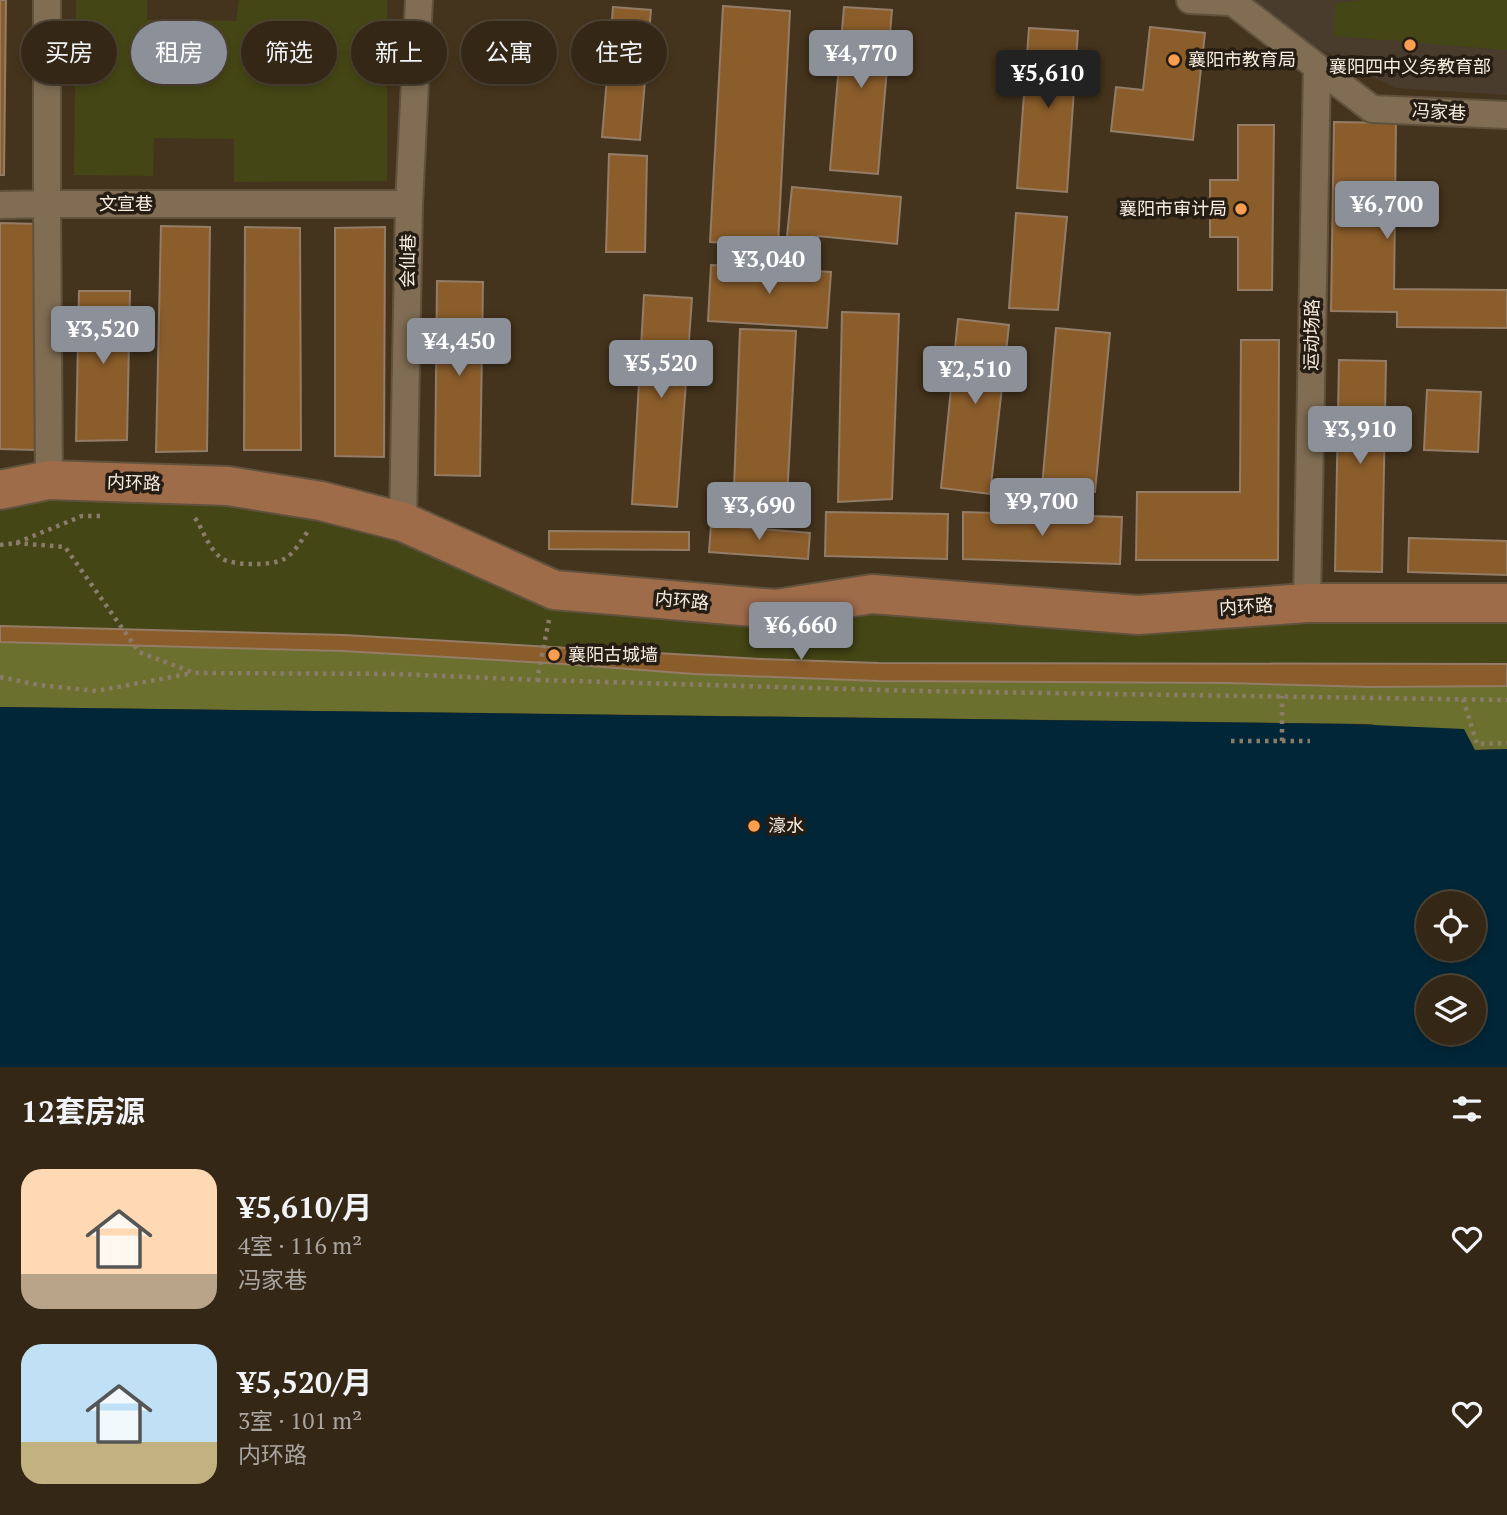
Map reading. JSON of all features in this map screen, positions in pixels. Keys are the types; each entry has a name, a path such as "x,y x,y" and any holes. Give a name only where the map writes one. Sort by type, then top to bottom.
{"street":[{"path":"47,0 48,480"},
{"name":"会仙巷","path":"403,522 409,204 419,0"},
{"path":"1190,0 1230,1 1317,68"},
{"name":"冯家巷","path":"1317,68 1372,109 1507,115"},
{"name":"运动场路","path":"1307,603 1317,68"},
{"name":"文宣巷","path":"0,205 409,204"},
{"name":"内环路","path":"0,491 48,480 228,486 321,501 403,522 554,590 776,608 872,594 1138,615 1307,603 1507,603"}],"path":[{"path":"184,517 197,518 205,541 223,559 243,564 266,564 286,559 315,522 321,501"},
{"path":"16,544 82,516 107,516"},
{"path":"0,545 65,547 139,652 194,673"},
{"path":"537,680 554,590"},
{"path":"0,677 39,685 96,691 194,673 397,674 917,691 1507,700"},
{"path":"1282,696 1282,741"},
{"path":"1463,699 1477,744 1507,743"},
{"path":"1231,740 1310,741"}],"shaded area":[{"path":"76,0 147,0 147,20 236,21 239,0 387,0 387,21 351,21 351,84 387,84 387,181 234,182 234,139 154,138 153,176 74,175 75,84 117,84 117,21 76,21"},
{"name":"襄阳四中义务教育部","path":"1190,0 1507,0 1507,95 1395,88 1230,2"},
{"path":"1363,0 1507,0 1507,50 1334,36 1335,3"},
{"path":"228,486 555,590 1507,603 1507,664 879,663 761,659 344,635 0,626 0,490"}],"green space":[{"path":"0,642 343,651 878,681 1507,686 1507,749 1475,750 1371,724 0,707"}],"water":[{"name":"濠水","path":"0,707 1349,724 1464,729 1475,750 1507,749 1507,1067 0,1067"}],"building":[{"path":"0,0 6,0 4,175 0,175"},
{"path":"723,6 790,11 778,245 710,242"},
{"path":"613,7 651,10 650,21 612,21"},
{"path":"844,7 892,10 878,174 830,170"},
{"name":"襄阳市教育局","path":"1150,27 1205,33 1193,140 1111,131 1116,87 1143,90"},
{"path":"1029,28 1078,31 1067,192 1017,188"},
{"path":"606,84 645,84 640,140 602,137"},
{"path":"1334,122 1396,123 1394,289 1507,290 1507,328 1397,327 1397,312 1331,311"},
{"name":"襄阳市审计局","path":"1238,125 1274,125 1272,290 1238,290 1238,237 1210,237 1210,180 1238,180"},
{"path":"609,154 647,156 645,252 606,252"},
{"path":"792,187 901,197 897,244 818,236 817,249 786,246"},
{"path":"1016,213 1067,217 1058,310 1009,308"},
{"path":"0,223 40,224 35,450 0,449"},
{"path":"161,226 210,227 207,451 156,452"},
{"path":"245,227 300,228 301,450 244,450"},
{"path":"385,227 384,457 335,456 335,228"},
{"path":"711,265 831,272 827,328 708,321"},
{"path":"437,281 483,282 480,476 435,475"},
{"path":"79,291 130,291 127,440 76,441"},
{"path":"644,295 692,298 677,507 632,504"},
{"path":"842,312 899,314 892,499 838,502"},
{"path":"958,319 1009,325 990,494 941,488"},
{"path":"1056,328 1110,333 1095,492 1042,487"},
{"path":"740,329 796,331 786,517 733,515"},
{"path":"1241,340 1279,340 1278,560 1136,560 1137,492 1240,492"},
{"path":"1339,360 1386,361 1382,572 1335,571"},
{"path":"1427,390 1481,392 1478,452 1424,450"},
{"path":"826,512 948,514 947,559 825,556"},
{"path":"963,512 1122,517 1120,564 963,559"},
{"path":"711,525 810,533 808,559 709,552"},
{"path":"549,531 689,532 689,550 549,549"},
{"path":"1409,538 1507,541 1507,575 1408,572"},
{"name":"襄阳古城墙","path":"0,626 344,635 761,659 879,663 1507,664 1507,686 878,681 694,674 343,651 0,642"}],"place":[{"name":"襄阳四中义务教育部","path":"1410,45"},
{"name":"襄阳市教育局","path":"1174,60"},
{"name":"襄阳市审计局","path":"1241,209"},
{"name":"襄阳古城墙","path":"554,655"},
{"name":"濠水","path":"754,826"}]}
